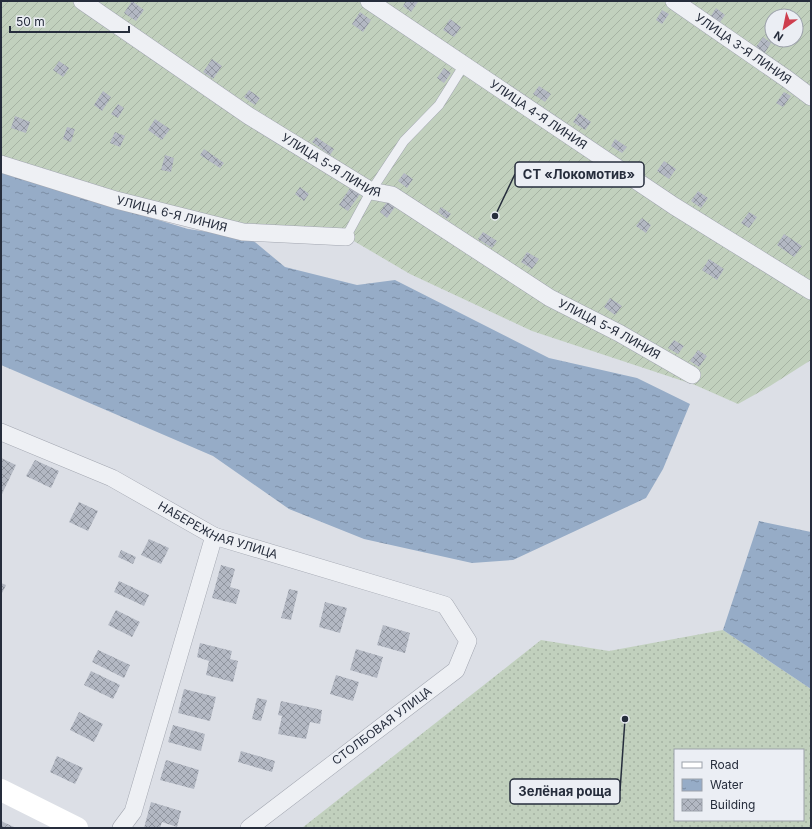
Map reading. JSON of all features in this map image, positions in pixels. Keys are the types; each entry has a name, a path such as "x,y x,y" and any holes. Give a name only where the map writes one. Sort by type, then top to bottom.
{"street":[{"name":"УЛИЦА 5-Я ЛИНИЯ","path":"82,1 250,116 371,191 392,195 550,298 619,333 692,375"},
{"name":"УЛИЦА 4-Я ЛИНИЯ","path":"369,1 674,206 811,291"},
{"name":"УЛИЦА 3-Я ЛИНИЯ","path":"674,1 811,97"},
{"name":"УЛИЦА 6-Я ЛИНИЯ","path":"1,164 116,200 243,232 346,237"},
{"name":"НАБЕРЕЖНАЯ УЛИЦА","path":"1,432 112,478 214,536 445,605"},
{"path":"121,828 133,812 214,536"},
{"name":"СТОЛБОВАЯ УЛИЦА","path":"249,828 456,670 468,641 445,605"},
{"path":"1,790 76,828"}],"lane":[{"path":"346,237 371,191 404,141 439,105 464,64"}],"green space":[{"path":"1,1 811,1 811,360 738,404 695,385 532,331 410,274 347,237 243,232 1,164"},
{"path":"723,630 811,689 811,828 302,828 541,640 609,651"}],"water":[{"path":"1,172 188,229 250,238 285,267 357,285 395,280 549,358 637,378 690,404 663,469 646,498 513,560 472,563 364,539 289,509 213,456 1,365"},
{"path":"759,521 811,532 811,689 723,630"}],"building":[{"path":"132,1 144,10 136,21 124,13"},
{"path":"406,1 418,2 411,12 403,6"},
{"path":"716,8 725,15 720,22 711,16"},
{"path":"662,10 669,14 662,24 656,20"},
{"path":"360,12 371,20 363,32 352,24"},
{"path":"450,19 461,27 454,37 443,30"},
{"path":"763,37 764,38 764,48 768,48 765,53 756,47"},
{"path":"212,59 222,66 213,79 203,72"},
{"path":"59,61 69,68 63,77 53,70"},
{"path":"444,68 451,73 444,83 437,78"},
{"path":"539,86 551,94 545,102 533,94"},
{"path":"249,90 260,98 255,105 244,97"},
{"path":"103,91 111,97 102,111 94,105"},
{"path":"784,92 791,96 783,107 776,103"},
{"path":"118,104 124,108 118,118 111,114"},
{"path":"579,113 591,122 585,130 573,122"},
{"path":"15,116 30,122 26,133 11,128"},
{"path":"155,119 170,129 162,140 148,130"},
{"path":"67,127 75,129 71,142 63,139"},
{"path":"115,132 125,136 120,147 110,143"},
{"path":"316,137 334,149 330,155 312,142"},
{"path":"615,139 627,147 622,153 611,146"},
{"path":"204,149 224,163 220,168 200,155"},
{"path":"165,155 174,158 171,172 161,170"},
{"path":"664,161 676,169 669,179 657,171"},
{"path":"587,170 599,178 593,187 580,179"},
{"path":"404,173 413,179 407,188 398,181"},
{"path":"300,187 309,194 304,201 295,194"},
{"path":"350,188 360,194 348,211 339,205"},
{"path":"698,191 708,198 701,208 691,201"},
{"path":"387,202 395,207 387,218 380,212"},
{"path":"441,207 451,214 447,219 438,212"},
{"path":"749,212 757,217 749,228 741,223"},
{"path":"642,218 651,225 646,233 636,226"},
{"path":"483,232 497,241 492,248 478,239"},
{"path":"784,234 802,246 794,257 777,245"},
{"path":"527,252 539,259 532,269 521,262"},
{"path":"709,259 724,269 717,280 702,270"},
{"path":"610,298 622,306 615,315 604,307"},
{"path":"674,340 684,346 678,354 668,348"},
{"path":"698,350 707,356 699,367 690,361"},
{"path":"1,458 16,465 1,496"},
{"path":"35,460 59,471 51,488 26,476"},
{"path":"79,502 98,511 88,531 69,522"},
{"path":"149,539 169,548 161,564 141,555"},
{"path":"121,550 136,557 133,564 118,557"},
{"path":"221,565 235,569 230,587 240,590 236,604 212,598"},
{"path":"119,581 149,595 144,606 114,592"},
{"path":"1,583 6,585 1,595"},
{"path":"289,589 298,591 291,620 281,618"},
{"path":"325,602 347,608 340,633 319,627"},
{"path":"116,610 140,622 132,637 108,625"},
{"path":"383,625 410,633 405,653 377,645"},
{"path":"200,643 232,651 230,659 238,661 233,682 206,675 209,661 197,657"},
{"path":"356,649 383,657 377,678 350,670"},
{"path":"98,650 130,665 124,678 92,662"},
{"path":"91,671 120,685 113,699 84,685"},
{"path":"336,675 359,682 353,701 330,694"},
{"path":"184,689 216,697 210,721 178,713"},
{"path":"257,698 267,700 261,721 252,719"},
{"path":"281,701 322,710 320,724 310,722 306,739 278,734 282,716 278,715"},
{"path":"79,712 103,724 94,742 70,730"},
{"path":"173,725 205,734 201,751 168,742"},
{"path":"241,751 275,761 272,772 238,762"},
{"path":"57,756 83,768 75,784 50,772"},
{"path":"166,760 199,770 194,789 160,780"},
{"path":"151,802 181,811 177,827 162,822 160,828 144,828"},
{"path":"1,821 16,828 1,828"}],"place":[{"name":"СТ «Локомотив»","path":"495,216"},
{"name":"Зелёная роща","path":"625,719"}]}
